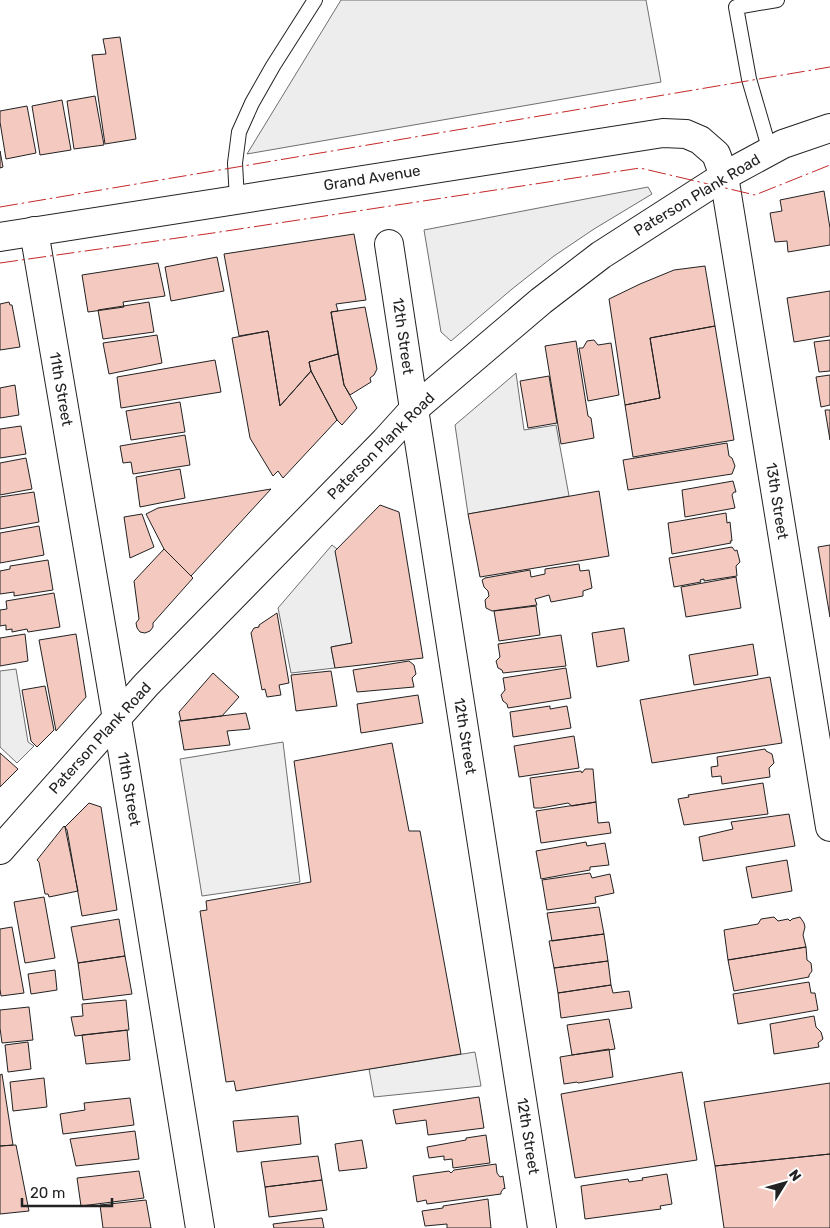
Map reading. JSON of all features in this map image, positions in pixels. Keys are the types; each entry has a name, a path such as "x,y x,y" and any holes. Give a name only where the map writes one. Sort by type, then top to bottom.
{"street":[{"name":"Paterson Plank Road","path":"0,850 146,685 414,410 541,301 601,254 724,176 783,144 830,128"},
{"name":"Grand Avenue","path":"0,236 663,133 686,134 700,140 716,154 724,176"},
{"name":"13th Street","path":"724,176 830,827"},
{"name":"11th Street","path":"34,231 200,1228"},
{"name":"12th Street","path":"390,244 414,410 542,1228"}],"lane":[{"path":"237,200 235,164 239,132 260,88 315,0"},
{"path":"770,151 749,79 736,7 777,0"}],"shaded area":[{"path":"341,0 646,0 661,82 247,154"},
{"path":"648,187 652,194 554,256 451,341 441,332 424,230"},
{"path":"516,373 524,430 556,425 569,496 468,514 455,425"},
{"path":"332,545 337,549 352,643 331,647 335,668 291,673 278,608"},
{"path":"16,669 28,742 34,746 17,763 0,747 0,671"},
{"path":"283,742 300,882 202,896 180,759"},
{"path":"475,1052 481,1086 374,1097 369,1069"}],"building":[{"path":"120,37 136,139 105,144 92,55 106,54 103,39"},
{"path":"95,96 104,145 74,149 67,101"},
{"path":"62,100 71,150 40,155 32,106"},
{"path":"27,106 36,153 6,159 0,111"},
{"path":"0,151 3,167 0,168"},
{"path":"824,191 830,228 830,245 788,252 787,241 775,242 770,213 782,211 780,200"},
{"path":"354,234 366,300 336,304 338,311 331,312 338,354 309,362 311,371 280,406 268,331 239,336 224,254"},
{"path":"217,257 224,291 171,301 165,267"},
{"path":"158,263 165,296 123,302 124,307 88,312 82,275"},
{"path":"705,266 715,326 650,338 660,398 625,405 609,299 674,270"},
{"path":"830,291 830,336 794,342 787,298"},
{"path":"9,302 12,305 20,347 0,350 0,304"},
{"path":"149,302 154,332 103,339 98,310"},
{"path":"365,307 377,369 370,378 371,382 350,395 344,385 331,312"},
{"path":"715,326 734,440 633,457 625,405 660,398 650,338"},
{"path":"268,331 280,406 311,371 337,420 283,478 278,471 273,476 250,438 232,338"},
{"path":"157,335 162,363 109,374 103,343"},
{"path":"594,340 598,345 611,343 619,395 588,401 579,348 583,348 587,341"},
{"path":"830,340 830,371 819,372 814,342"},
{"path":"576,341 588,416 591,418 594,438 561,444 545,346"},
{"path":"338,354 344,385 357,408 342,425 337,420 311,371 309,362"},
{"path":"215,360 221,392 121,408 117,377"},
{"path":"830,375 830,405 821,407 816,377"},
{"path":"549,376 557,423 528,428 520,381"},
{"path":"15,385 19,415 0,418 0,388"},
{"path":"180,402 185,432 131,440 126,411"},
{"path":"825,410 830,410 830,440"},
{"path":"21,426 26,454 0,458 0,429"},
{"path":"185,435 190,465 133,474 131,462 123,463 120,446"},
{"path":"727,443 729,456 732,458 735,466 732,474 628,490 623,460"},
{"path":"26,458 32,489 0,495 0,463"},
{"path":"180,469 185,498 140,507 136,477"},
{"path":"733,481 736,492 732,495 735,508 685,517 682,490"},
{"path":"271,489 191,576 164,549 146,514 158,508"},
{"path":"599,491 609,556 480,577 468,514"},
{"path":"34,492 39,522 0,529 0,497"},
{"path":"380,505 399,512 423,658 335,668 331,647 352,643 335,551"},
{"path":"726,513 727,523 730,522 731,543 672,554 668,523"},
{"path":"142,514 154,547 130,558 124,517"},
{"path":"39,526 44,555 0,563 0,533"},
{"path":"830,545 830,617 818,547"},
{"path":"732,547 735,551 737,550 740,562 736,566 737,576 704,581 704,579 700,580 701,582 674,587 669,558"},
{"path":"164,549 193,578 153,623 150,631 140,632 136,623 139,619 134,581"},
{"path":"48,560 53,590 14,596 14,592 0,594 0,571 10,569 10,566"},
{"path":"579,564 580,571 589,570 592,588 583,591 583,596 551,602 549,595 535,599 537,605 492,611 486,608 485,600 489,596 482,580 485,578 530,570 531,577 545,574 545,569"},
{"path":"736,577 741,608 686,617 681,587"},
{"path":"54,593 60,627 28,632 27,629 12,632 12,629 6,630 6,625 0,626 0,610 7,609 6,601"},
{"path":"536,606 540,635 499,641 494,611"},
{"path":"277,613 289,683 279,685 281,695 267,697 265,689 262,690 251,633 254,628 259,627 259,625"},
{"path":"624,628 629,661 597,667 592,633"},
{"path":"25,634 28,661 0,666 0,638"},
{"path":"76,634 86,697 56,731 39,640"},
{"path":"561,635 566,666 503,673 498,668 496,661 500,657 498,644"},
{"path":"753,644 758,675 694,685 689,655"},
{"path":"409,661 414,665 416,674 412,678 414,687 357,692 353,670"},
{"path":"566,668 571,698 508,708 507,704 503,701 501,695 505,690 503,678"},
{"path":"331,671 337,706 296,711 291,675"},
{"path":"213,673 239,697 222,716 181,721 179,712"},
{"path":"770,677 782,743 652,763 640,700"},
{"path":"45,686 54,730 37,747 31,741 22,690"},
{"path":"418,695 423,723 361,733 357,704"},
{"path":"550,706 550,709 567,706 571,728 513,737 510,712"},
{"path":"246,713 250,729 227,731 230,745 184,750 179,721"},
{"path":"574,736 579,768 519,777 514,746"},
{"path":"392,743 409,831 420,831 461,1054 236,1091 234,1081 226,1082 200,911 207,910 206,901 311,882 294,761"},
{"path":"765,749 772,754 774,763 769,768 770,777 722,784 721,776 712,777 711,767 718,766 717,757"},
{"path":"0,753 18,769 0,787"},
{"path":"585,769 593,769 596,802 572,806 568,803 534,808 530,778 581,771 582,773"},
{"path":"763,783 768,814 684,825 678,799 689,797 688,795"},
{"path":"596,802 598,823 609,822 611,833 541,843 536,811"},
{"path":"89,803 101,807 117,910 82,916 65,827"},
{"path":"789,814 795,846 703,861 699,837 733,829 731,822"},
{"path":"64,826 78,891 49,897 48,894 45,894 37,860"},
{"path":"586,842 587,846 605,843 609,865 590,867 590,870 541,879 536,851"},
{"path":"787,860 792,891 752,898 746,867"},
{"path":"590,873 592,878 610,874 614,893 595,897 596,903 547,910 542,880"},
{"path":"44,897 55,958 25,963 14,902"},
{"path":"599,907 604,934 552,941 547,913"},
{"path":"774,917 778,921 788,919 790,921 800,917 805,927 803,935 806,947 728,960 724,930 758,924 761,919"},
{"path":"119,919 125,956 78,963 71,927"},
{"path":"12,927 24,993 1,996 0,929"},
{"path":"604,934 608,961 554,968 549,941"},
{"path":"806,947 807,960 811,963 812,971 809,977 734,991 728,960"},
{"path":"125,956 132,994 83,1000 78,963"},
{"path":"608,961 611,985 558,993 554,968"},
{"path":"55,970 57,990 31,994 28,974"},
{"path":"809,982 811,993 815,993 818,1010 738,1024 733,994"},
{"path":"611,985 613,993 629,991 632,1008 561,1018 558,993"},
{"path":"126,1000 129,1030 75,1036 71,1017 83,1016 82,1004"},
{"path":"29,1007 33,1040 2,1043 0,1010"},
{"path":"814,1016 816,1027 821,1032 823,1039 818,1043 819,1047 774,1054 770,1024"},
{"path":"609,1019 615,1049 572,1055 567,1025"},
{"path":"127,1030 130,1060 86,1064 82,1035"},
{"path":"28,1042 31,1069 8,1072 5,1045"},
{"path":"609,1049 613,1077 564,1084 560,1057"},
{"path":"682,1072 697,1160 575,1178 561,1094"},
{"path":"2,1074 13,1145 0,1146 0,1075"},
{"path":"44,1078 47,1107 13,1111 10,1082"},
{"path":"830,1083 830,1154 715,1166 704,1102"},
{"path":"479,1097 484,1128 428,1135 426,1120 396,1124 393,1110"},
{"path":"130,1098 134,1125 63,1134 60,1114 85,1110 84,1103"},
{"path":"298,1116 301,1144 237,1152 233,1121"},
{"path":"135,1131 139,1159 76,1166 70,1139"},
{"path":"486,1135 490,1163 453,1168 452,1159 444,1160 444,1156 429,1158 427,1147"},
{"path":"362,1140 367,1168 339,1171 335,1144"},
{"path":"16,1145 29,1211 0,1214 0,1146"},
{"path":"830,1154 830,1228 724,1228 715,1166"},
{"path":"318,1156 322,1180 265,1187 261,1162"},
{"path":"496,1164 497,1173 500,1177 503,1176 505,1189 501,1194 427,1204 426,1200 417,1202 413,1176 449,1171 451,1173 454,1170"},
{"path":"139,1171 144,1198 81,1206 77,1178"},
{"path":"667,1174 672,1204 660,1206 661,1209 585,1219 581,1186 628,1179 629,1182"},
{"path":"322,1180 327,1210 269,1217 265,1187"},
{"path":"488,1199 491,1228 447,1228 447,1224 425,1226 422,1211"},
{"path":"146,1200 151,1228 103,1228 100,1205"},
{"path":"322,1218 324,1228 274,1228 273,1224"}],"power":[{"path":"0,207 830,67"},
{"path":"0,263 213,233 640,168 755,195 830,165"}]}
